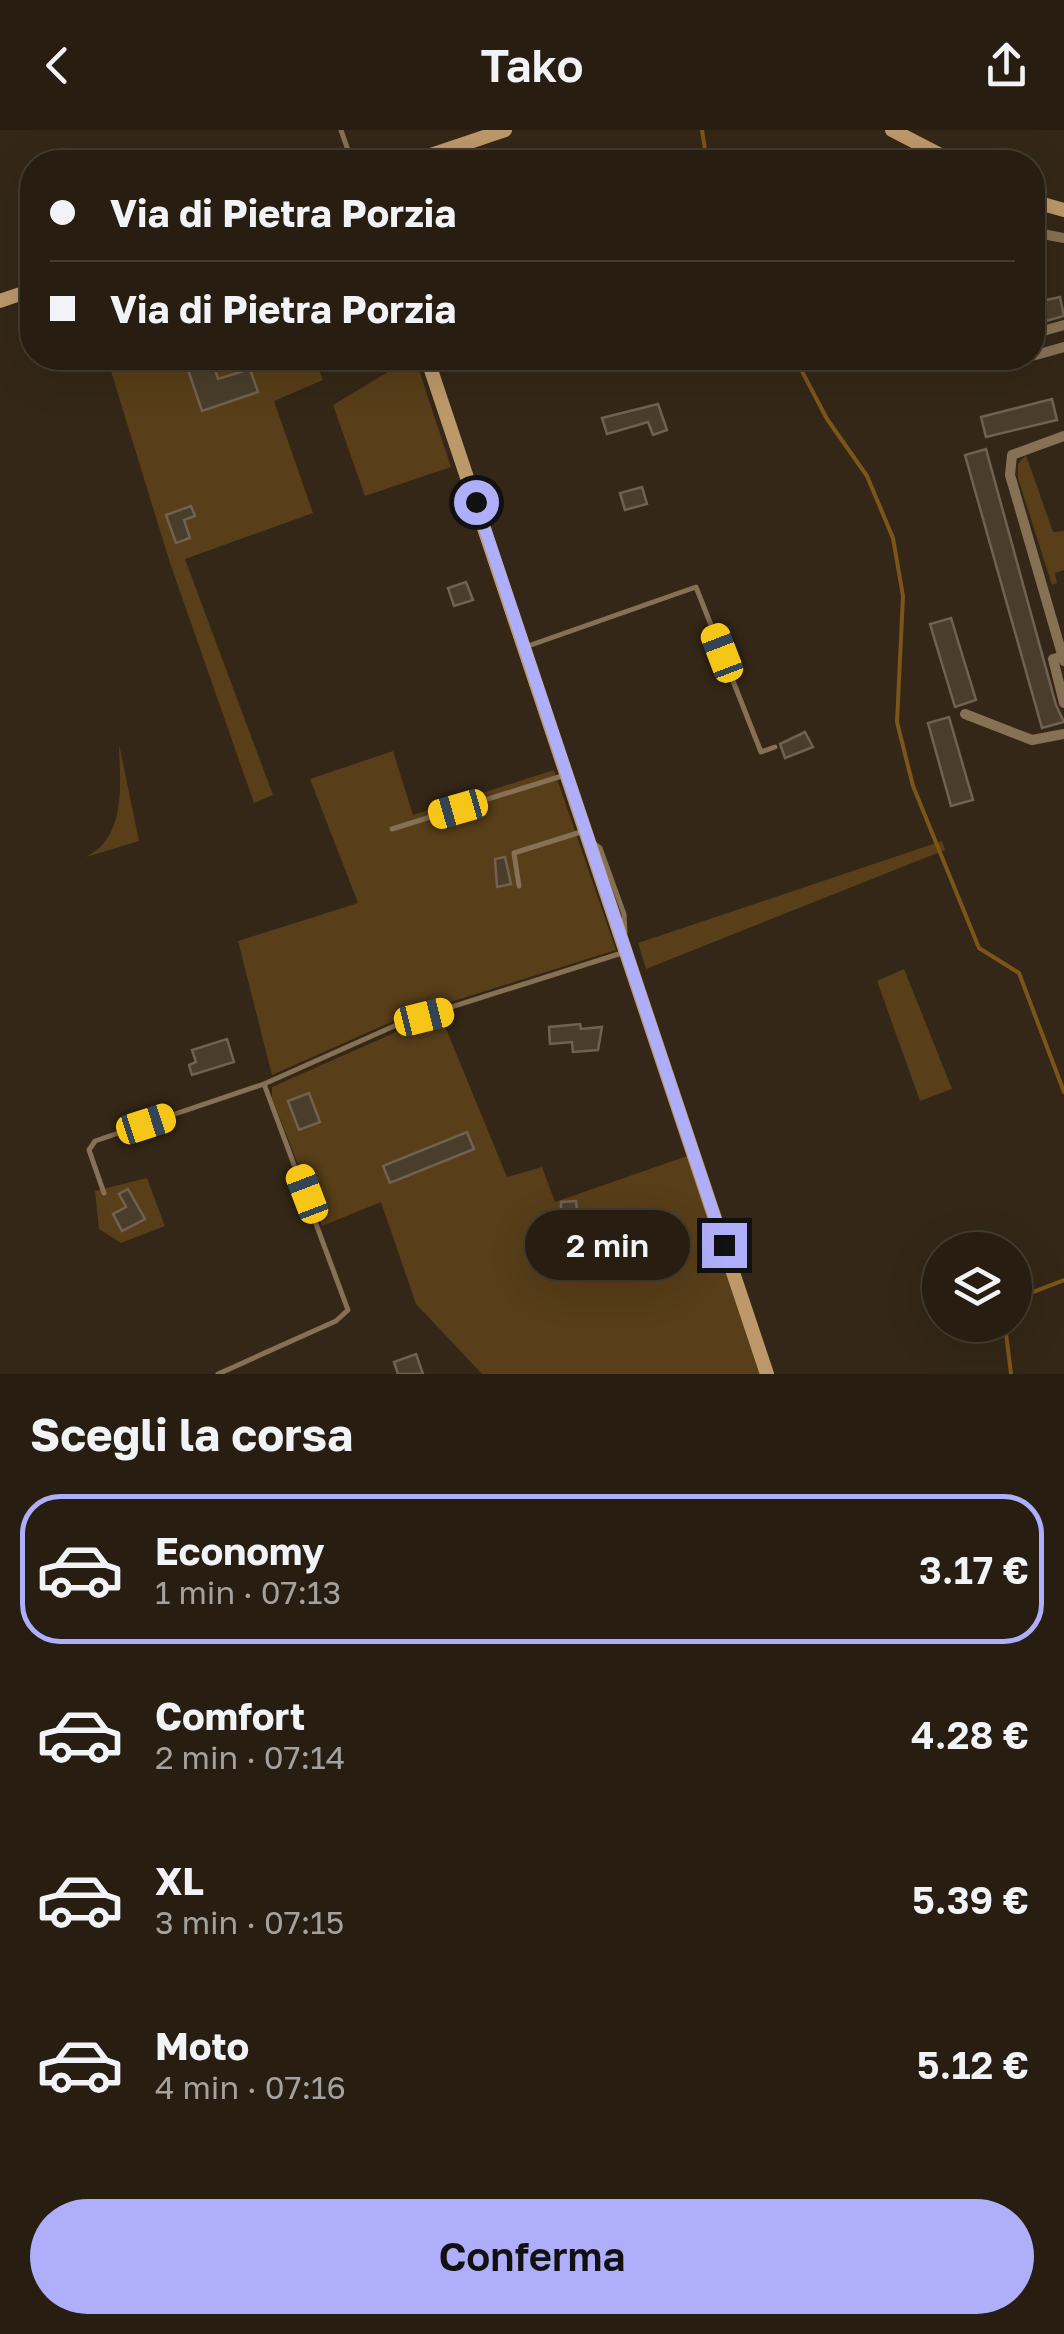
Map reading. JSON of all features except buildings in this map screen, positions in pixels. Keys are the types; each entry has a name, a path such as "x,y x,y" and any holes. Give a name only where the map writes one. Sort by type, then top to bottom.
{"street":[{"path":"448,150 504,130"},
{"path":"892,130 931,150"},
{"path":"431,370 768,1374"},
{"path":"1064,436 1012,455 1010,475 1064,658 1053,658 1064,702"},
{"path":"965,714 1032,740 1064,734"}],"lane":[{"path":"525,648 696,588 760,752 775,746"},
{"path":"392,828 568,774"},
{"path":"519,886 514,853 588,835"},
{"path":"104,1193 89,1150 95,1141 264,1084 401,1023 626,948"},
{"path":"218,1374 336,1322 348,1310 264,1084"}],"shaded area":[{"path":"111,370 188,370 202,411 226,403 215,370 319,370 323,380 274,401 313,513 185,559 273,795 254,803 170,563"},
{"path":"391,370 419,370 451,467 365,496 333,405"},
{"path":"1026,455 1053,532 1064,531 1064,570 1055,573 1057,583 1052,585 1018,478 1018,464"},
{"path":"119,744 139,841 86,857 99,848 115,823 120,792"},
{"path":"393,751 413,815 554,770 616,950 400,1018 272,1075 238,941 358,903 310,779"},
{"path":"942,841 945,850 646,969 638,943"},
{"path":"904,969 952,1089 920,1101 877,981"},
{"path":"442,1019 507,1177 542,1167 555,1202 690,1155 763,1374 482,1374 416,1304 381,1202 322,1226 272,1098 272,1087 405,1028","holes":["309,1093 320,1122 299,1130 289,1101"]},
{"path":"147,1178 165,1226 121,1243 99,1229 95,1191","holes":["128,1189 145,1219 123,1231 113,1214 126,1207 120,1194"]}],"waterway":[{"path":"702,130 705,150"},
{"path":"801,370 827,419 867,476 893,538 903,596 897,722 913,786 979,948 1019,973 1064,1092"},
{"path":"1032,1292 1064,1280"},
{"path":"1007,1342 1011,1374"}],"route":[{"path":"476,502 724,1245"}]}
